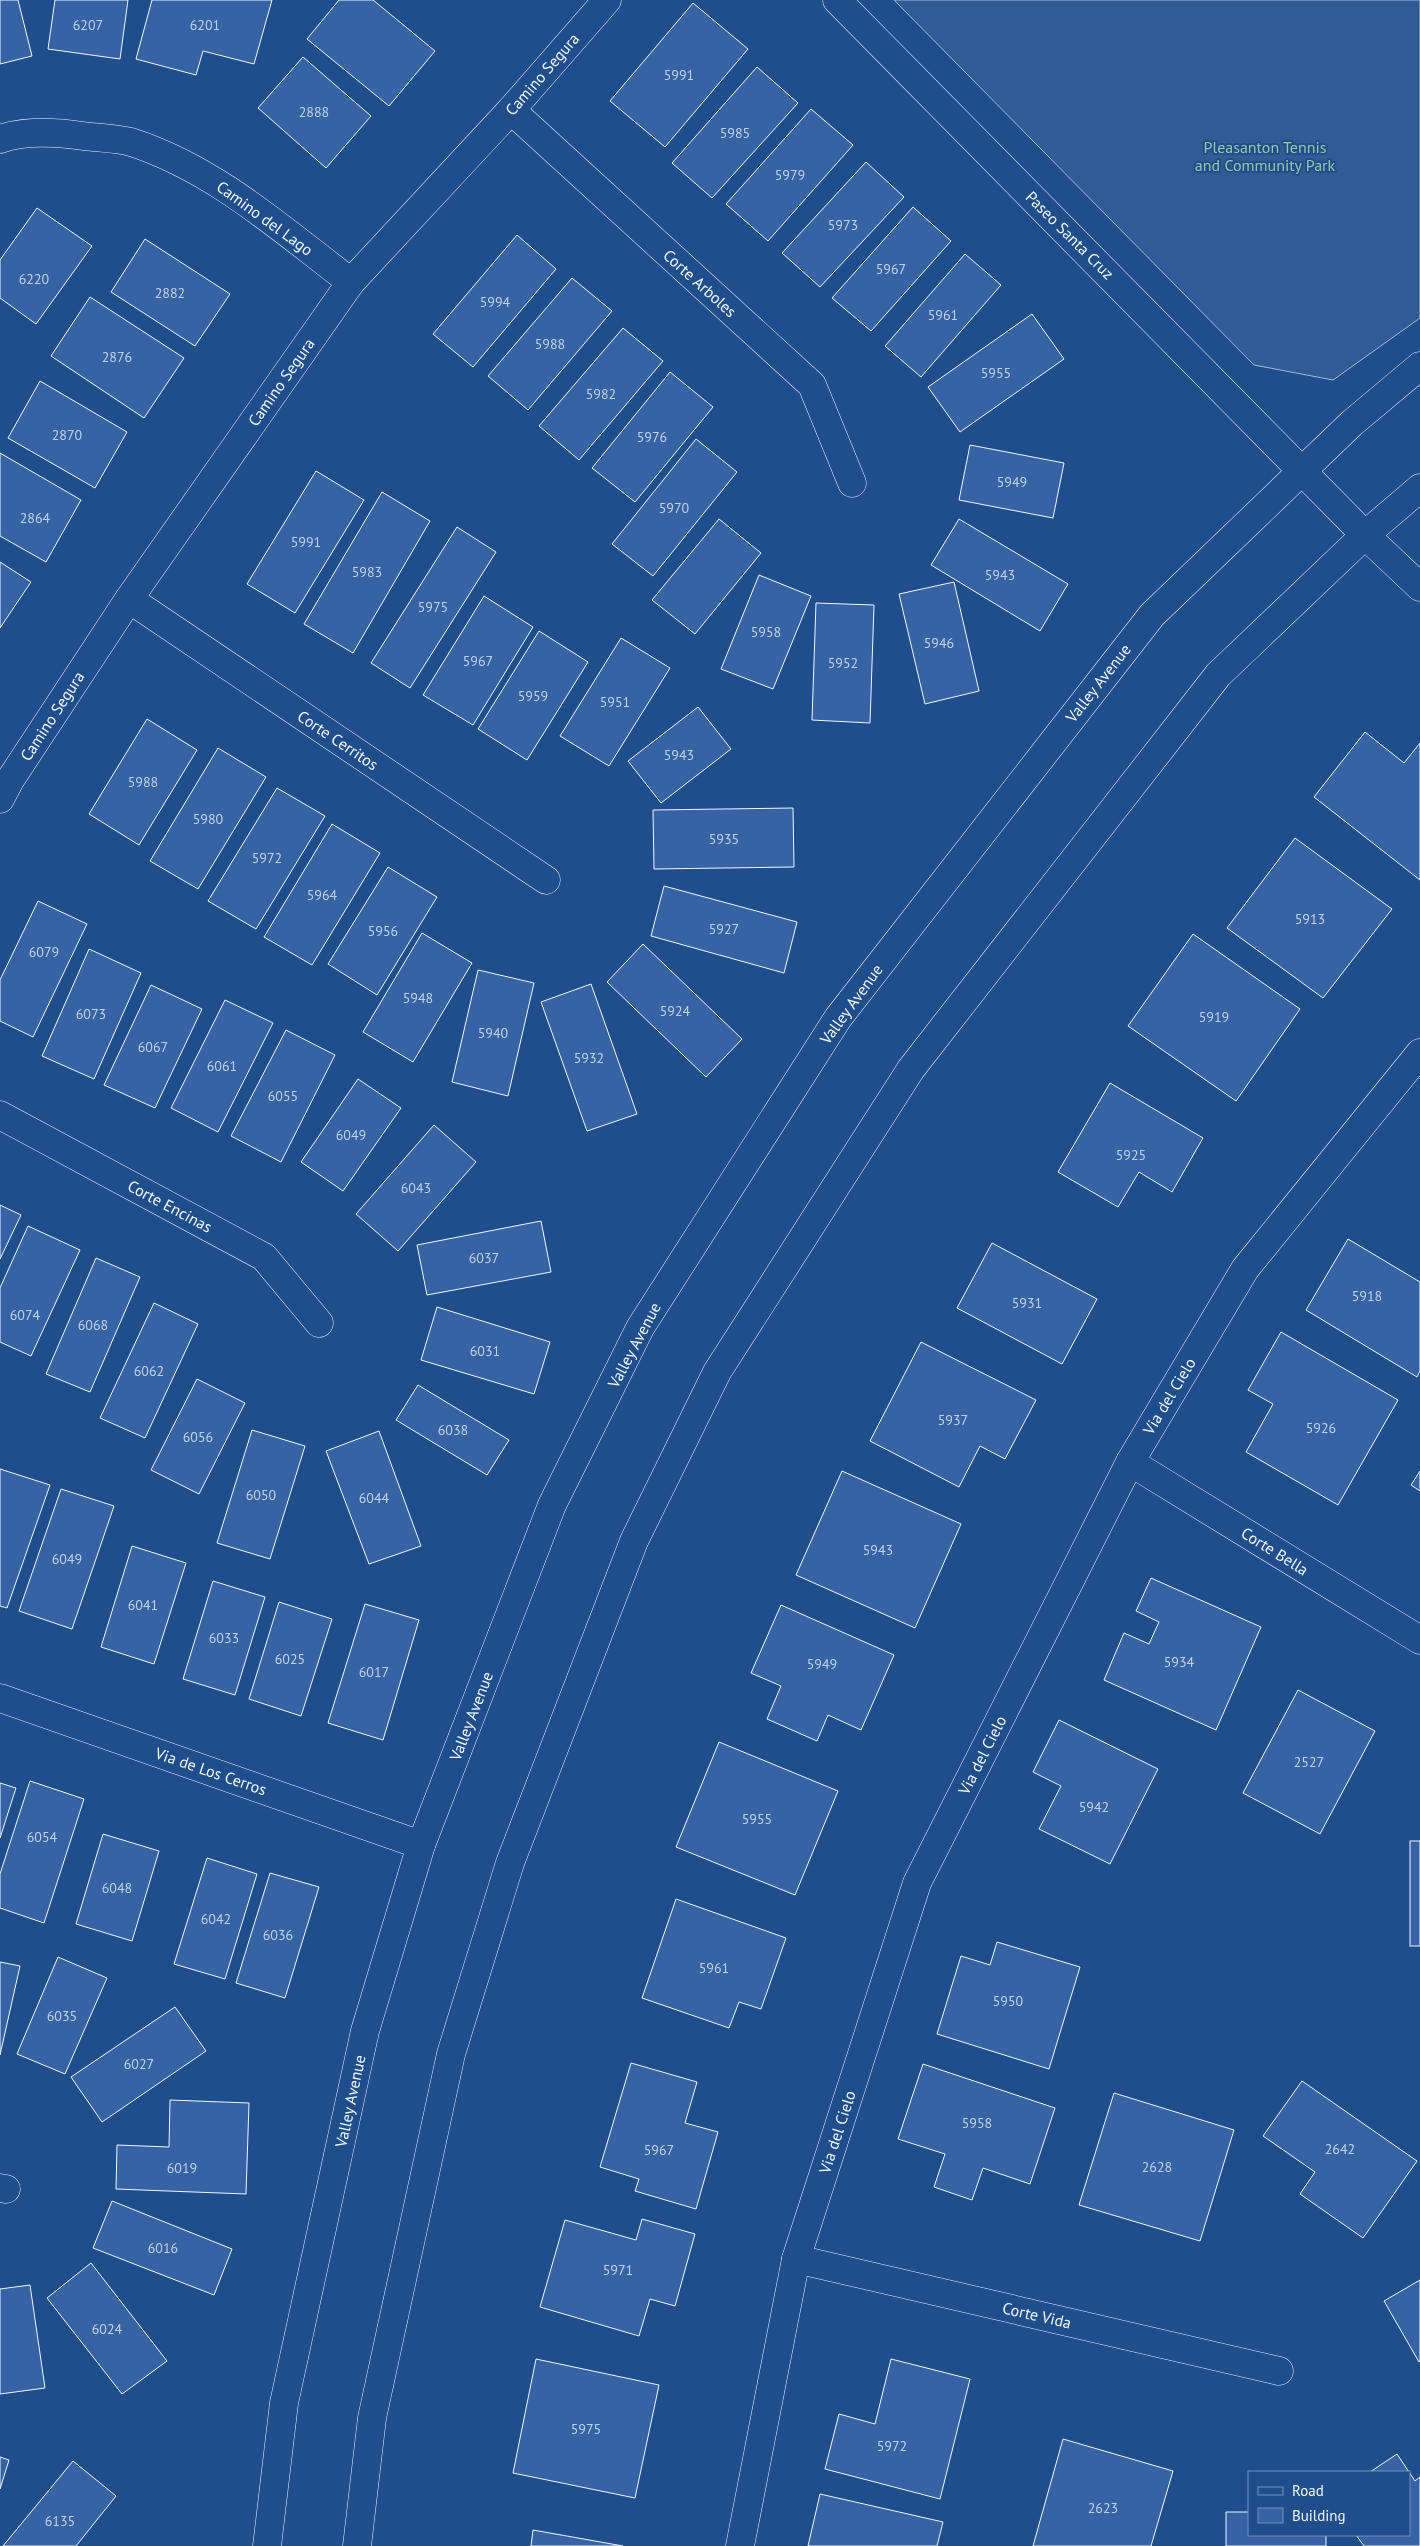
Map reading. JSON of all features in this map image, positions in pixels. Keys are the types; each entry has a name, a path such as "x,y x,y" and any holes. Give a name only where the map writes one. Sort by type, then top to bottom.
{"street":[{"name":"Camino Segura","path":"0,799 10,780 129,599 351,282 511,110 607,0"},
{"name":"Paseo Santa Cruz","path":"838,0 1365,535 1420,587"},
{"name":"Corte Arboles","path":"511,110 812,385 852,482"},
{"name":"Camino del Lago","path":"0,138 17,133 71,134 130,142 174,158 227,188 351,282"},
{"name":"Valley Avenue","path":"267,2546 284,2403 363,2040 421,1845 552,1505 636,1337 838,1018 1152,614 1352,423 1420,366"},
{"path":"357,2546 372,2418 451,2054 510,1863 634,1541 717,1372 911,1069 1218,674 1365,535 1420,488"},
{"name":"Corte Cerritos","path":"129,599 546,880"},
{"name":"Via del Cielo","path":"740,2546 796,2259 917,1884 1130,1462 1245,1269 1420,1053"},
{"name":"Corte Encinas","path":"0,1115 264,1257 319,1324"},
{"name":"Corte Bella","path":"1130,1462 1420,1640"},
{"name":"Via de Los Cerros","path":"0,1698 421,1845"},
{"name":"Corte Vida","path":"796,2259 1279,2371"}],"shaded area":[{"name":"Pleasanton Tennis and Community Park","path":"894,0 1420,0 1420,318 1333,380 1254,365"}],"building":[{"path":"0,0 18,0 32,56 0,64"},
{"path":"55,0 128,0 120,59 48,49"},
{"path":"152,0 272,0 254,64 203,51 196,75 136,59"},
{"path":"339,0 373,0 435,51 389,106 307,39"},
{"path":"693,3 748,49 665,147 610,101"},
{"path":"303,57 371,116 326,168 258,108"},
{"path":"757,67 798,103 712,198 672,163"},
{"path":"811,109 853,145 768,241 726,204"},
{"path":"866,162 904,197 820,287 782,253"},
{"path":"913,207 951,241 871,331 832,298"},
{"path":"37,208 92,246 36,324 0,298 0,260"},
{"path":"517,235 556,269 473,367 433,334"},
{"path":"145,239 230,294 195,346 111,292"},
{"path":"965,254 1001,285 921,377 885,346"},
{"path":"572,278 612,311 528,410 488,376"},
{"path":"90,297 184,358 144,418 51,356"},
{"path":"1032,314 1064,359 960,432 928,387"},
{"path":"623,328 663,361 579,460 539,426"},
{"path":"670,372 713,407 635,502 592,468"},
{"path":"40,381 127,432 95,488 8,438"},
{"path":"696,439 737,472 653,576 612,544"},
{"path":"970,445 1064,463 1053,518 959,500"},
{"path":"0,453 81,500 46,562 0,536"},
{"path":"316,471 364,500 295,613 247,584"},
{"path":"382,492 430,521 353,653 304,624"},
{"path":"719,519 761,553 695,634 652,600"},
{"path":"959,519 1068,584 1040,631 931,565"},
{"path":"457,527 496,552 410,688 371,663"},
{"path":"0,562 31,582 0,628"},
{"path":"759,575 811,596 773,689 721,669"},
{"path":"954,582 979,691 925,704 899,594"},
{"path":"484,596 533,627 473,725 423,695"},
{"path":"816,603 874,605 870,723 812,720"},
{"path":"539,631 588,662 527,760 478,729"},
{"path":"621,638 670,668 609,766 560,736"},
{"path":"698,707 731,749 661,803 628,761"},
{"path":"147,719 197,750 139,845 89,814"},
{"path":"1365,732 1404,763 1420,743 1420,880 1314,797"},
{"path":"218,748 266,777 198,889 150,861"},
{"path":"277,788 325,816 256,929 208,901"},
{"path":"793,808 794,867 654,869 653,810"},
{"path":"332,824 380,853 312,965 264,937"},
{"path":"1295,838 1392,909 1323,998 1227,928"},
{"path":"388,867 437,897 377,995 328,964"},
{"path":"664,886 797,922 784,973 651,936"},
{"path":"38,901 87,924 33,1037 0,1021 0,980"},
{"path":"422,933 472,963 413,1062 363,1032"},
{"path":"1193,934 1300,1009 1236,1101 1128,1026"},
{"path":"643,944 742,1039 706,1077 607,982"},
{"path":"89,949 141,973 94,1079 42,1056"},
{"path":"478,970 534,983 508,1096 452,1082"},
{"path":"591,984 637,1114 587,1131 541,1002"},
{"path":"151,985 202,1009 155,1108 104,1085"},
{"path":"225,1000 273,1023 218,1132 171,1108"},
{"path":"286,1030 335,1055 281,1162 231,1136"},
{"path":"358,1079 401,1108 343,1191 301,1162"},
{"path":"1110,1083 1203,1138 1172,1192 1139,1172 1118,1207 1058,1172"},
{"path":"434,1125 476,1162 398,1251 356,1214"},
{"path":"0,1205 21,1215 0,1259"},
{"path":"541,1221 551,1272 427,1295 417,1245"},
{"path":"28,1226 80,1250 31,1356 0,1342 0,1288"},
{"path":"1348,1239 1420,1282 1420,1371 1417,1377 1306,1310"},
{"path":"992,1243 1097,1299 1062,1364 957,1308"},
{"path":"96,1258 140,1277 90,1392 46,1374"},
{"path":"154,1303 198,1324 145,1438 100,1418"},
{"path":"437,1307 550,1342 534,1394 421,1360"},
{"path":"1281,1332 1398,1400 1338,1505 1246,1452 1273,1404 1248,1390"},
{"path":"921,1342 1036,1400 1005,1459 980,1446 959,1487 870,1441"},
{"path":"197,1379 245,1403 199,1494 151,1470"},
{"path":"418,1385 509,1440 487,1475 396,1420"},
{"path":"252,1430 305,1446 270,1559 217,1543"},
{"path":"379,1431 421,1546 369,1564 326,1451"},
{"path":"0,1469 50,1485 7,1608 0,1606"},
{"path":"842,1471 961,1524 915,1628 796,1575"},
{"path":"1420,1471 1420,1491 1411,1485"},
{"path":"61,1489 114,1506 72,1629 19,1611"},
{"path":"132,1546 186,1563 154,1664 101,1647"},
{"path":"1151,1578 1261,1627 1216,1730 1104,1680 1124,1633 1149,1644 1159,1622 1136,1611"},
{"path":"213,1581 265,1597 235,1695 183,1679"},
{"path":"279,1602 332,1619 301,1716 249,1699"},
{"path":"365,1604 419,1620 383,1740 328,1723"},
{"path":"781,1605 894,1655 861,1730 828,1715 817,1741 767,1719 781,1686 751,1673"},
{"path":"1298,1690 1375,1731 1320,1834 1243,1793"},
{"path":"1059,1720 1158,1769 1110,1864 1039,1829 1061,1786 1033,1772"},
{"path":"719,1742 838,1791 795,1895 676,1847"},
{"path":"30,1781 84,1799 44,1923 0,1908 0,1874"},
{"path":"0,1783 16,1788 0,1838"},
{"path":"103,1834 159,1851 132,1941 76,1924"},
{"path":"1410,1841 1420,1841 1420,1946 1410,1946"},
{"path":"207,1858 257,1874 225,1979 174,1964"},
{"path":"270,1873 319,1887 285,1998 236,1983"},
{"path":"676,1899 786,1938 761,2009 739,2002 729,2028 642,1998"},
{"path":"997,1942 1080,1967 1049,2069 937,2034 961,1956 990,1965"},
{"path":"58,1957 107,1978 65,2074 17,2054"},
{"path":"0,1962 20,1966 0,2055"},
{"path":"175,2007 206,2051 102,2122 71,2077"},
{"path":"631,2063 697,2082 685,2123 718,2132 696,2209 635,2191 639,2179 600,2167"},
{"path":"923,2064 1055,2108 1030,2184 983,2168 972,2200 934,2187 945,2154 898,2139"},
{"path":"1302,2081 1417,2161 1363,2238 1300,2194 1315,2172 1263,2136"},
{"path":"1114,2093 1234,2130 1200,2241 1079,2205"},
{"path":"170,2100 249,2103 246,2194 116,2189 117,2145 169,2147"},
{"path":"112,2201 232,2249 214,2295 93,2248"},
{"path":"642,2219 695,2234 675,2306 650,2299 639,2336 540,2307 565,2220 636,2240"},
{"path":"91,2263 167,2361 122,2394 47,2298"},
{"path":"1420,2280 1420,2361 1419,2362 1384,2301"},
{"path":"30,2285 45,2388 0,2394 0,2289"},
{"path":"536,2359 659,2385 635,2498 513,2473"},
{"path":"891,2359 970,2379 940,2499 825,2469 839,2414 875,2424"},
{"path":"1063,2439 1173,2471 1151,2546 1033,2546"},
{"path":"1397,2454 1408,2471 1372,2471"},
{"path":"0,2457 9,2460 0,2489"},
{"path":"73,2461 116,2496 76,2546 3,2546"},
{"path":"1410,2474 1415,2481 1420,2477 1420,2546 1364,2546 1357,2536 1410,2536"},
{"path":"820,2494 943,2522 937,2546 808,2546"},
{"path":"1226,2512 1248,2512 1248,2536 1326,2536 1326,2546 1226,2546"},
{"path":"533,2530 623,2546 531,2546"}]}
